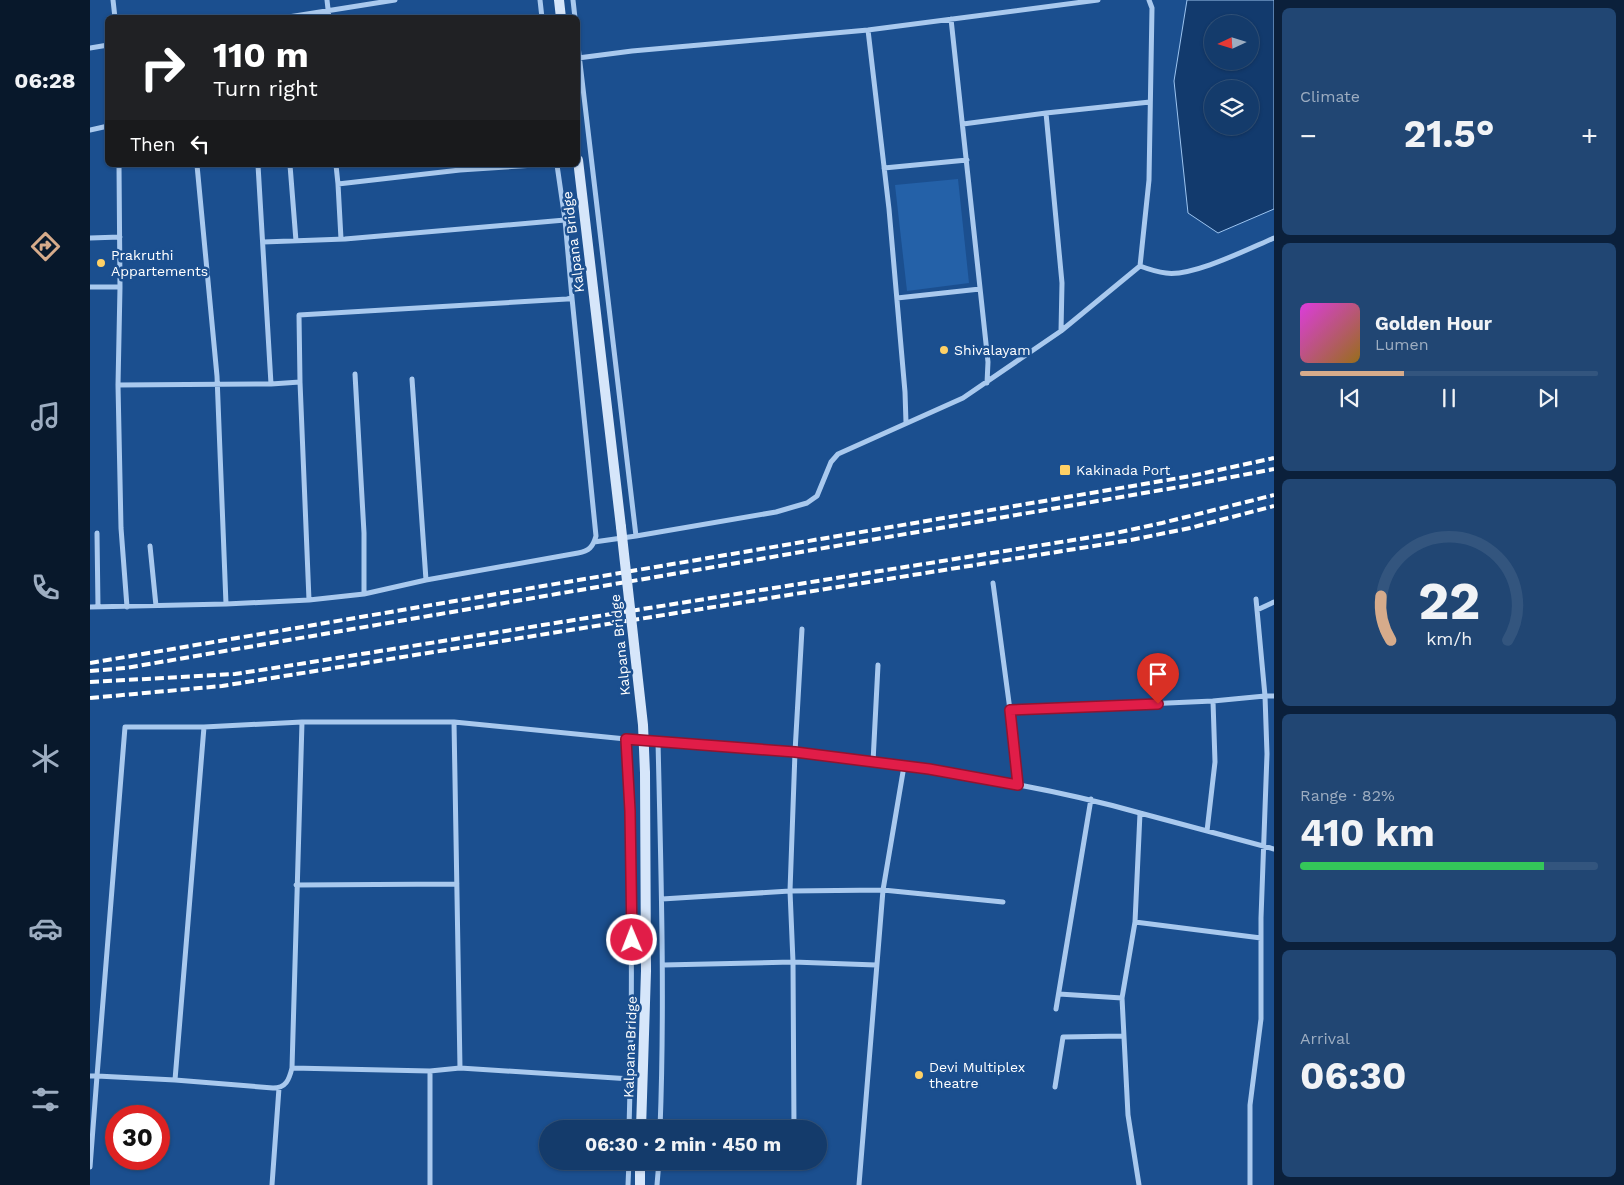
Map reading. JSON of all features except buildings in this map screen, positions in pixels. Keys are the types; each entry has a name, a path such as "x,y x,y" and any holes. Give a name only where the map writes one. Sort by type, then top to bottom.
{"main road":[{"path":"558,0 560,15"},
{"name":"Kalpana Bridge","path":"579,167 643,726 646,971 641,1120"},
{"path":"640,1170 640,1185"}],"street":[{"path":"113,0 115,15"},
{"path":"327,0 329,15"},
{"path":"299,15 395,0"},
{"path":"540,0 542,15"},
{"path":"573,0 574,15"},
{"path":"580,58 632,51 868,30 1098,0"},
{"path":"594,542 776,512 807,503 817,496 831,462 838,454 963,398 1061,331 1140,266 1149,180 1152,8 1149,0"},
{"path":"951,19 988,362 987,383"},
{"path":"868,30 897,298 906,423"},
{"path":"90,48 105,46"},
{"path":"580,74 636,536"},
{"path":"963,124 1150,102"},
{"path":"1046,113 1062,283 1061,331"},
{"path":"90,130 105,127"},
{"path":"884,168 967,160"},
{"path":"119,167 120,287 118,385 121,528 127,607"},
{"path":"197,167 217,384 226,604"},
{"path":"258,167 271,384"},
{"path":"290,167 296,241"},
{"path":"336,167 341,239"},
{"path":"338,184 460,170 505,167"},
{"path":"90,607 226,604 309,600 364,594 426,580 586,552 593,546 596,536 565,220 557,167"},
{"path":"263,242 341,239 565,220"},
{"path":"90,238 120,237"},
{"path":"1140,266 1167,274 1183,273 1202,268 1274,238"},
{"path":"90,287 120,287"},
{"path":"897,298 980,289"},
{"path":"309,600 299,315 468,306 572,298"},
{"path":"355,374 364,533 364,594"},
{"path":"412,379 426,580"},
{"path":"118,385 271,384 300,382"},
{"path":"97,533 98,607"},
{"path":"150,546 156,606"},
{"path":"993,583 1018,785"},
{"path":"1250,1185 1250,1105 1261,1019 1261,938 1267,754 1265,696 1256,599"},
{"path":"1257,610 1274,602"},
{"path":"794,1120 793,962 790,891 802,629"},
{"path":"873,762 878,665"},
{"path":"1010,710 1213,701 1274,696"},
{"path":"1207,831 1215,762 1213,701"},
{"path":"90,1167 125,727 204,727 302,722 454,722 626,739 795,752 904,766 1091,799 1140,814 1274,849"},
{"path":"90,1076 279,1088 289,1081 292,1068 302,722"},
{"path":"454,722 460,1068"},
{"path":"175,1080 204,727"},
{"path":"626,739 630,811 632,958 629,1120"},
{"path":"658,741 663,965 663,1058 660,1120"},
{"path":"859,1185 883,890 904,766"},
{"path":"1056,1009 1091,799"},
{"path":"1139,1185 1128,1115 1122,998 1134,922 1140,814"},
{"path":"296,885 457,884"},
{"path":"662,899 790,891 883,890 1003,902"},
{"path":"1134,922 1261,938"},
{"path":"663,965 793,962 876,965"},
{"path":"1058,994 1122,998"},
{"path":"1055,1087 1062,1038 1124,1036"},
{"path":"292,1068 430,1071 460,1068 631,1079"},
{"path":"430,1071 430,1185"},
{"path":"272,1185 279,1088"},
{"path":"628,1185 629,1170"},
{"path":"658,1170 658,1185"}],"shaded area":[{"path":"1187,0 1274,0 1274,209 1218,233 1188,213 1174,81"},
{"path":"958,179 969,283 907,291 895,185"}],"railway":[{"path":"90,663 1191,476 1274,458"},
{"path":"90,671 126,668 1185,486 1274,469"},
{"path":"90,682 235,674 293,665 1111,534 1274,495"},
{"path":"90,698 222,686 1131,540 1190,528 1274,506"}],"place":[{"name":"Prakruthi Appartements","path":"101,263"},
{"name":"Shivalayam","path":"944,350"},
{"name":"Kakinada Port","path":"1065,470"},
{"name":"Devi Multiplex theatre","path":"919,1075"}],"route":[{"path":"632,940 630,811 626,739 795,752 929,769 1018,785 1010,710 1158,704"}]}
